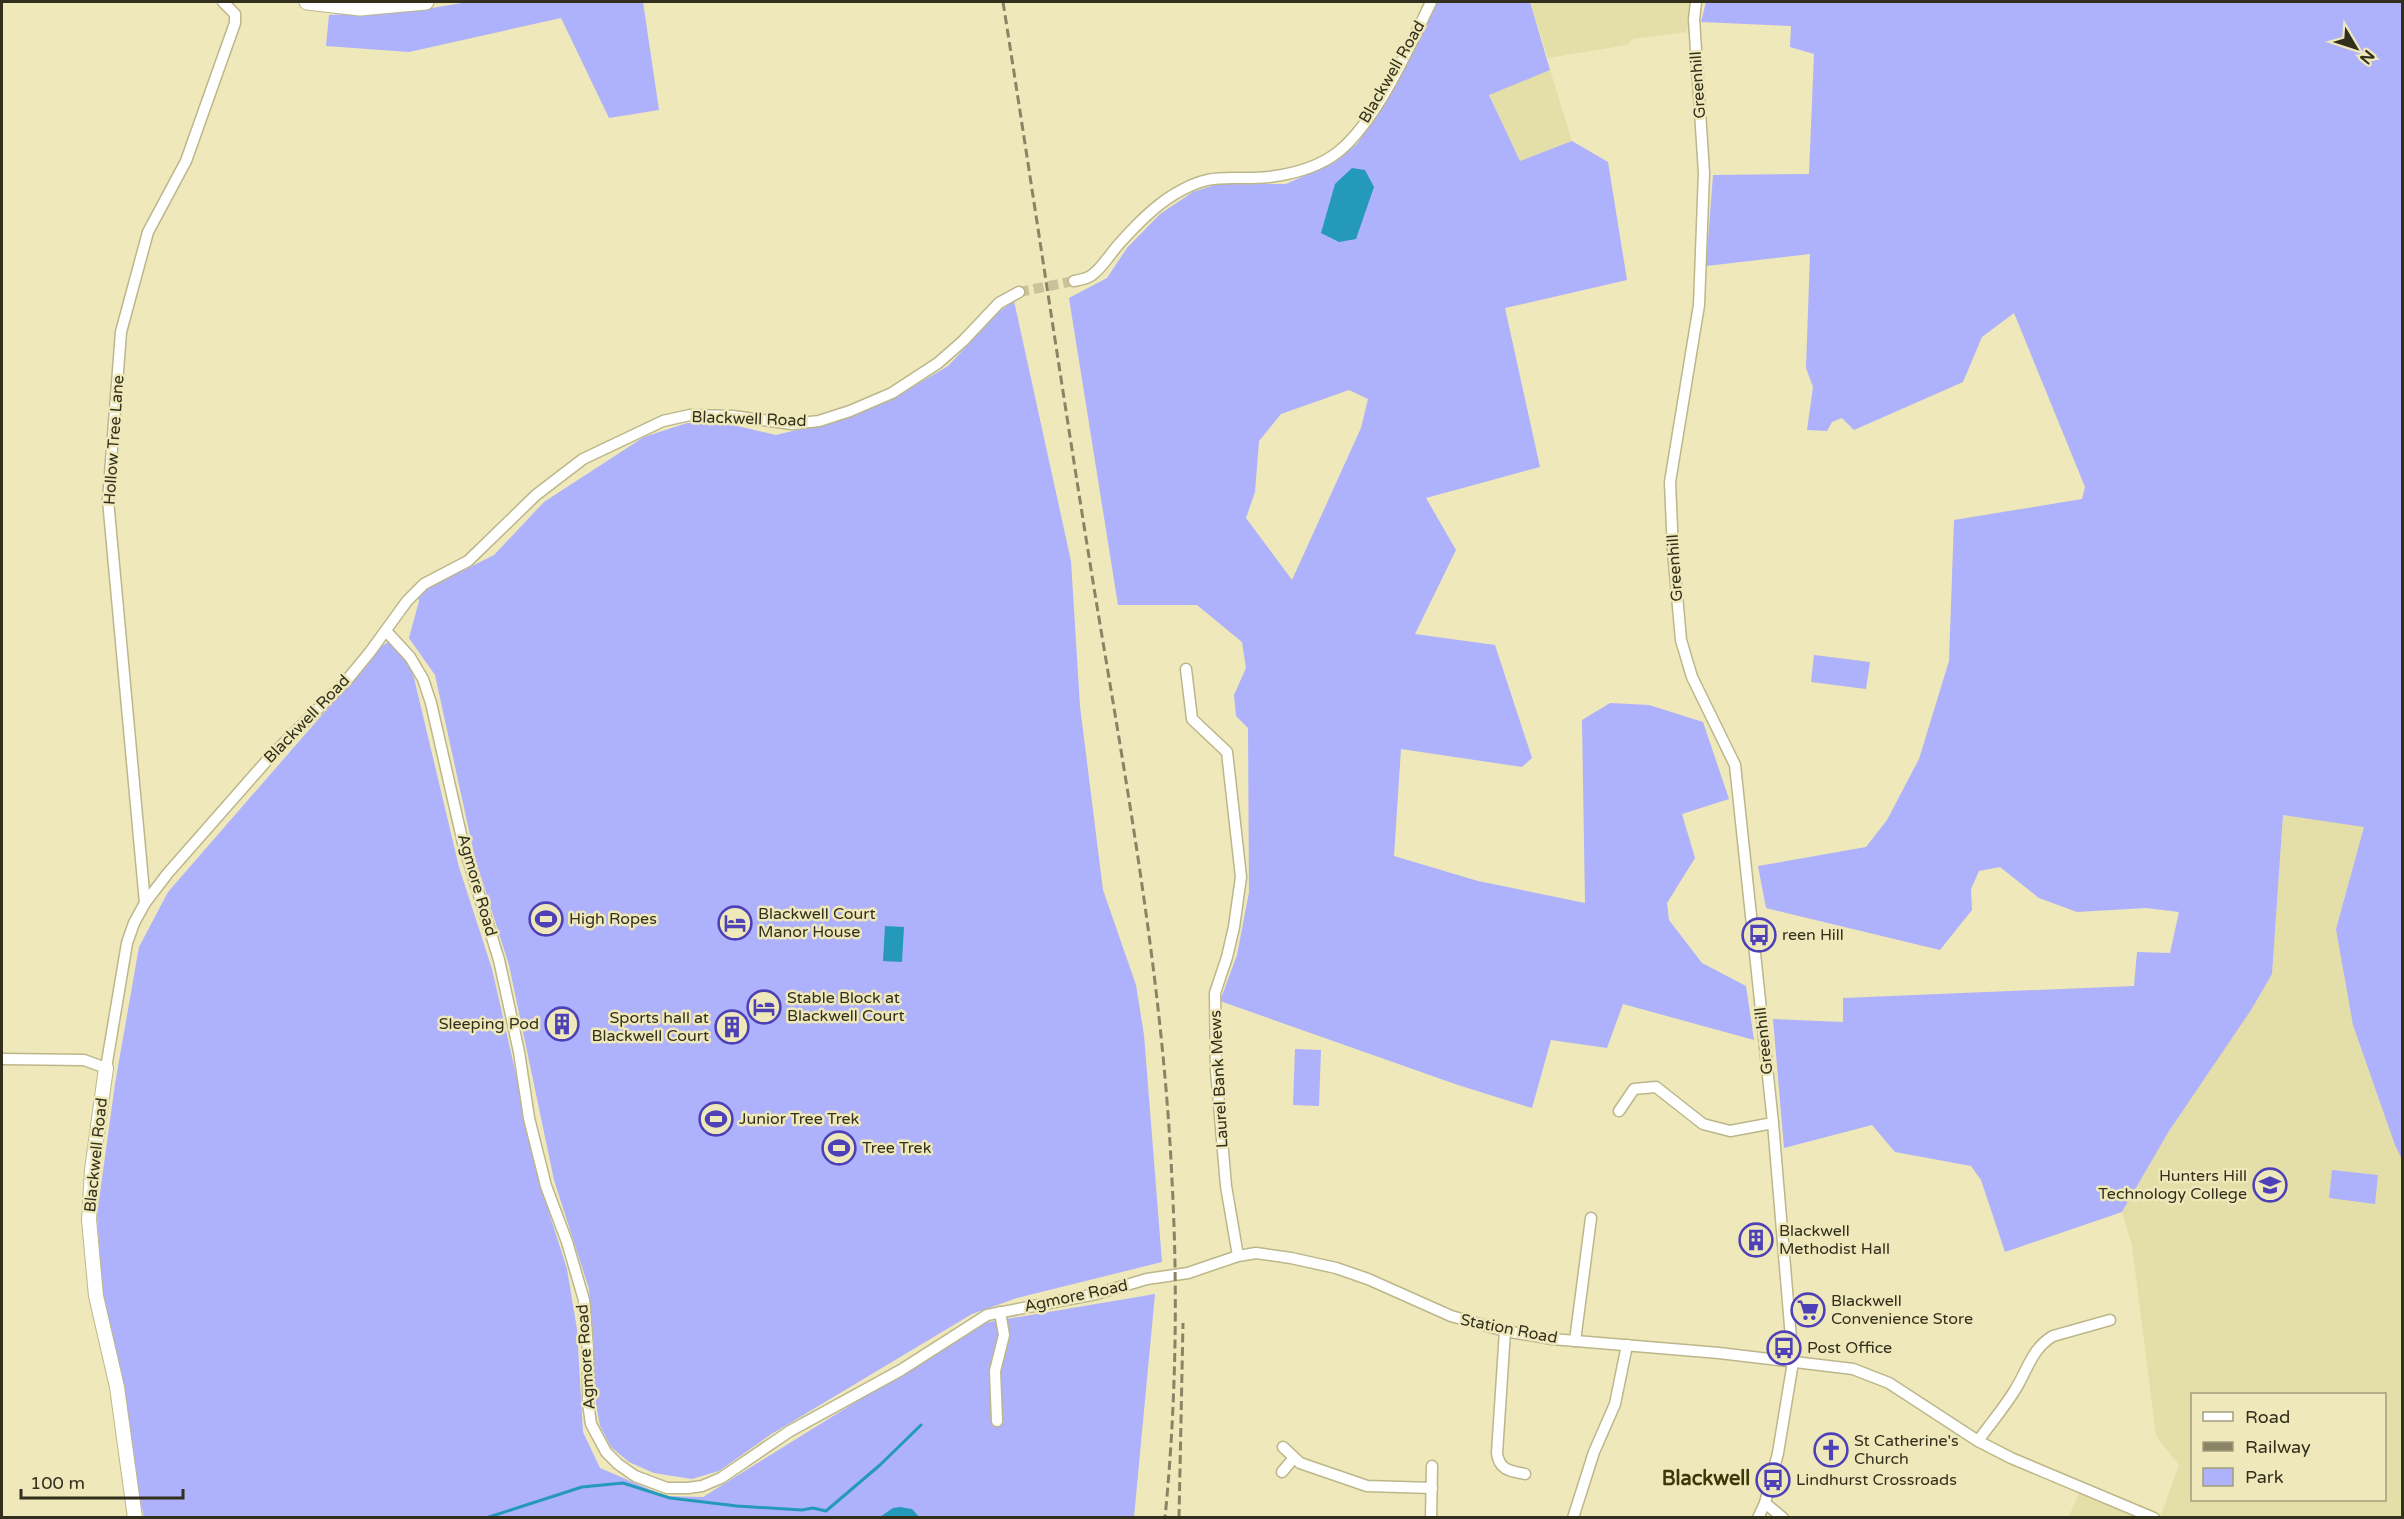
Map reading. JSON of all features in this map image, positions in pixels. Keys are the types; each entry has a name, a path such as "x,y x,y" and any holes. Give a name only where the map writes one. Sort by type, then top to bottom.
{"main road":[{"path":"307,2 360,8 426,2"}],"street":[{"name":"Hollow Tree Lane","path":"145,903 108,500 122,332 148,232 186,161 235,23 235,14 223,2"},
{"name":"Blackwell Road","path":"1074,281 1092,275 1143,218 1158,205 1185,188 1217,177 1261,177 1291,172 1323,162 1337,153 1351,141 1371,114 1431,2"},
{"name":"Greenhill","path":"1696,2 1695,39 1704,173 1699,305 1670,482 1672,551 1681,640 1692,677 1735,765 1773,1123 1793,1362 1778,1453 1765,1503 1758,1518"},
{"name":"Blackwell Road","path":"135,1518 117,1387 96,1296 89,1220 92,1170 127,943 134,923 145,903 168,873 270,757 347,680 407,601 424,584 468,561 536,495 583,459 663,421 690,415 734,416 792,424 819,422 850,411 892,393 938,363 963,341 999,303 1019,292"},
{"name":"Agmore Road","path":"386,631 410,657 423,679 431,703 463,843 499,960 519,1052 529,1118 546,1186 567,1242 584,1300 588,1350 588,1403 591,1424 606,1452 618,1464 635,1476 667,1488 702,1486 721,1478 790,1431 901,1370 987,1315 1096,1294 1168,1275"},
{"name":"Laurel Bank Mews","path":"1186,669 1192,719 1227,752 1241,877 1232,937 1215,993 1216,1070 1221,1128 1238,1256"},
{"path":"2,1059 84,1060 106,1068"},
{"path":"1619,1111 1634,1089 1656,1087 1703,1124 1730,1131 1773,1123"},
{"path":"1575,1341 1591,1218"},
{"name":"Station Road","path":"1168,1275 1197,1271 1238,1256 1256,1253 1274,1255 1336,1268 1368,1279 1451,1316 1505,1330 1575,1341 1853,1369 1889,1383 1978,1441 2011,1458 2154,1518"},
{"path":"997,1420 995,1371 1004,1335 1000,1312"},
{"path":"1978,1441 2015,1389 2030,1359 2045,1341 2053,1336 2110,1320"},
{"path":"1505,1330 1498,1462 1505,1470 1526,1474"},
{"path":"1573,1518 1594,1452 1615,1404 1627,1345"},
{"path":"1283,1447 1293,1459 1300,1463 1367,1486 1432,1488"},
{"path":"1282,1472 1293,1459"},
{"path":"1431,1518 1432,1466"},
{"path":"1765,1503 1784,1518"}],"shaded area":[{"path":"1530,2 1691,2 1687,32 1633,39 1627,45 1548,58"},
{"path":"1550,70 1572,141 1520,161 1489,94"},
{"path":"1352,168 1365,170 1374,187 1356,239 1339,242 1321,233 1335,184"},
{"name":"Hunters Hill Technology College","path":"2283,815 2364,826 2336,929 2395,1145 2402,1159 2402,1517 2167,1518 2161,1515 2179,1465 2156,1436 2132,1246 2122,1212 2169,1131 2272,974"},
{"path":"885,926 904,927 902,962 883,961"},
{"path":"2080,1492 2140,1518 2068,1518"},
{"path":"893,1508 912,1509 919,1517 880,1517"}],"green space":[{"path":"468,2 643,2 659,110 609,118 561,18 409,52 326,46 329,15 420,10"},
{"path":"1436,2 1530,2 1550,70 1489,95 1520,161 1572,141 1608,162 1627,280 1505,308 1540,467 1426,498 1456,550 1415,634 1495,645 1532,758 1522,767 1401,749 1394,856 1478,881 1585,903 1582,720 1610,703 1649,705 1703,722 1729,799 1682,814 1695,858 1667,903 1669,920 1702,963 1746,986 1754,1040 1623,1004 1607,1048 1551,1040 1532,1108 1458,1085 1220,1001 1237,955 1249,892 1248,728 1236,716 1234,695 1246,668 1242,642 1197,605 1118,605 1069,298 1107,278 1127,248 1160,214 1193,192 1218,184 1286,184 1335,162 1357,144 1375,117","holes":["1349,390 1368,399 1361,428 1292,580 1246,518 1255,492 1259,441 1281,414"]},
{"path":"1706,2 2402,2 2402,1159 2353,1025 2336,929 2364,827 2283,815 2272,974 2251,1010 2169,1131 2122,1212 2005,1252 1981,1180 1971,1166 1895,1152 1872,1125 1784,1148 1773,1019 1843,1022 1843,998 2134,986 2137,952 2170,953 2179,912 2146,908 2077,912 2039,898 2000,867 1979,871 1971,889 1972,910 1940,950 1766,908 1758,866 1866,847 1887,820 1919,759 1949,661 1954,520 2082,499 2085,487 2014,313 1982,337 1963,382 1854,430 1842,418 1832,422 1827,431 1807,430 1813,387 1806,368 1810,254 1706,266 1713,175 1809,174 1814,54 1790,47 1791,26 1701,22"},
{"path":"1014,301 1071,561 1080,706 1103,890 1136,985 1144,1035 1162,1262 1017,1298 972,1314 770,1435 719,1471 692,1479 654,1473 629,1462 611,1447 600,1426 594,1392 594,1344 589,1289 554,1180 509,965 475,858 435,675 409,638 419,601 417,594 494,555 544,502 644,437 687,423 729,424 776,435 834,421 889,401 948,366 1000,311"},
{"path":"391,640 408,658 459,867 492,969 544,1197 567,1269 577,1329 583,1432 600,1468 665,1496 703,1497 983,1323 1155,1294 1134,1517 144,1517 136,1482 121,1373 103,1297 97,1215 115,1084 139,947 168,892 382,646"},
{"path":"1814,655 1870,662 1866,689 1811,682"},
{"path":"1295,1049 1321,1050 1319,1106 1293,1105"},
{"path":"2332,1170 2378,1175 2375,1204 2329,1198"}],"waterway":[{"path":"486,1518 582,1487 623,1483 670,1498 737,1506 802,1510 813,1508 826,1511 880,1465 921,1425"}],"tunnel":[{"path":"1019,292 1074,281"}],"railway":[{"path":"1003,2 1131,813 1161,1033 1172,1180 1175,1264 1174,1391 1165,1518"},
{"path":"1179,1518 1183,1323"}],"place":[{"name":"High Ropes","path":"546,919"},
{"name":"Blackwell Court Manor House","path":"735,923"},
{"name":"reen Hill","path":"1759,935"},
{"name":"Stable Block at Blackwell Court","path":"764,1007"},
{"name":"Sleeping Pod","path":"562,1024"},
{"name":"Sports hall at Blackwell Court","path":"732,1027"},
{"name":"Junior Tree Trek","path":"716,1119"},
{"name":"Tree Trek","path":"839,1148"},
{"name":"Hunters Hill Technology College","path":"2270,1185"},
{"name":"Blackwell Methodist Hall","path":"1756,1240"},
{"name":"Blackwell Convenience Store","path":"1808,1310"},
{"name":"Post Office","path":"1784,1348"},
{"name":"St Catherine's Church","path":"1831,1450"},
{"name":"Lindhurst Crossroads","path":"1773,1480"}],"district":[{"name":"Blackwell","path":"1706,1479"}]}
